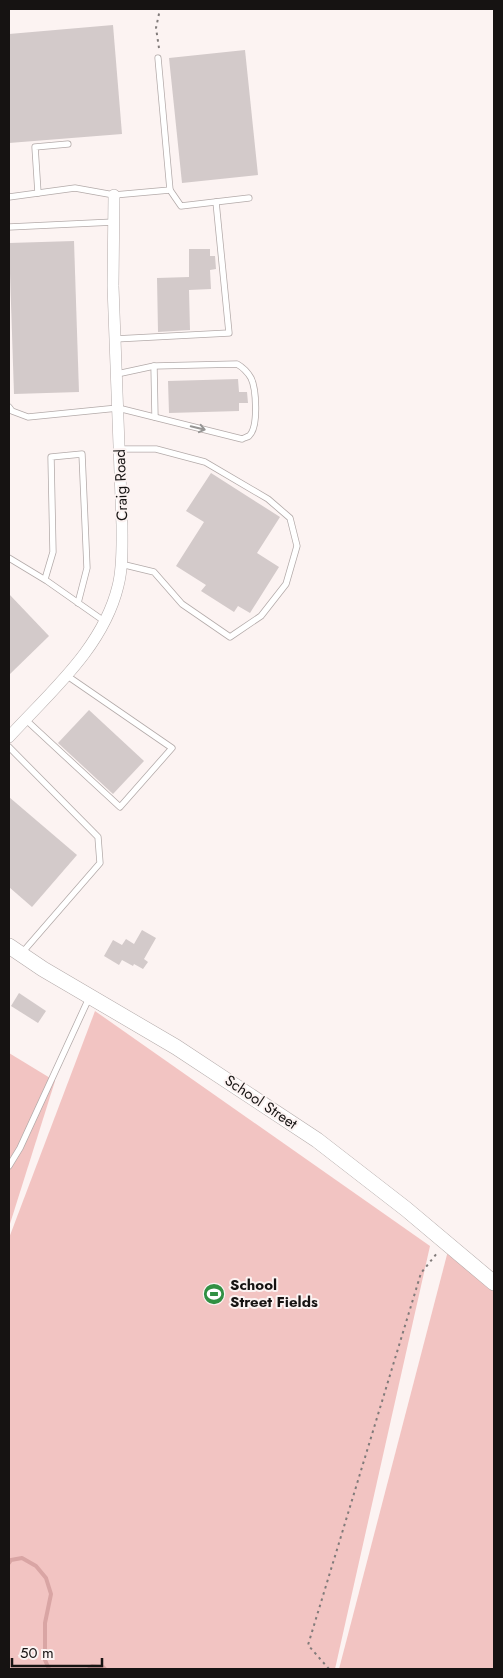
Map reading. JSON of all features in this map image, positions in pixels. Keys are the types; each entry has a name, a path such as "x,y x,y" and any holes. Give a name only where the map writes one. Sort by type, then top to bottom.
{"street":[{"name":"Craig Road","path":"9,737 97,638 118,587 121,564 122,525 113,286 114,195"},
{"name":"School Street","path":"15,950 43,969 213,1070 318,1140 406,1209 494,1284"}],"lane":[{"path":"158,58 170,190 181,206 249,198"},
{"path":"38,193 35,147 68,144"},
{"path":"9,197 75,188 114,195 170,190"},
{"path":"115,339 229,332 216,202"},
{"path":"9,227 114,222"},
{"path":"9,407 12,411 28,417 118,408 242,439 250,435 253,429 255,421 254,387 244,368 237,364 154,366 117,374"},
{"path":"154,366 155,417"},
{"path":"120,449 156,449 205,462 268,500 290,518 297,546 286,584 261,616 230,637 182,604 154,572 121,564"},
{"path":"45,579 53,552 52,457 82,454 88,568 78,603"},
{"path":"9,558 45,579 104,621"},
{"path":"25,719 120,807 172,748 66,675"},
{"path":"9,747 98,838 100,863 15,950"},
{"path":"9,1166 20,1148 90,996"}],"path":[{"path":"158,58 160,52 156,28 160,9"},
{"path":"329,1669 308,1645 421,1273 445,1243"}],"shaded area":[{"name":"School Street Fields","path":"95,1011 430,1246 335,1669 9,1669 9,1238"},
{"path":"9,1053 55,1081 9,1227"},
{"path":"449,1247 494,1290 494,1669 339,1669"}],"building":[{"path":"113,25 122,134 9,143 9,34"},
{"path":"245,50 258,175 182,183 169,58"},
{"path":"74,241 79,392 14,394 9,243"},
{"path":"189,249 210,249 210,256 215,256 216,269 210,270 211,289 189,290 190,330 158,332 157,278 189,277"},
{"path":"238,379 239,392 247,392 248,403 239,403 239,411 169,413 168,381"},
{"path":"211,473 280,517 257,553 279,567 250,613 238,606 234,612 201,591 206,585 176,566 204,522 186,511"},
{"path":"9,594 49,636 9,675"},
{"path":"89,710 144,761 113,794 58,743"},
{"path":"9,797 77,855 32,907 9,887"},
{"path":"142,930 156,938 144,959 148,962 143,969 122,960 119,965 104,956 113,940 122,945 126,939 134,944"},
{"path":"19,993 46,1011 38,1023 11,1006"}],"waterway":[{"path":"9,1563 11,1560 22,1558 36,1566 46,1578 51,1594 45,1623 45,1660 49,1669"},
{"path":"89,1669 92,1666 105,1669"}],"place":[{"name":"School Street Fields","path":"214,1294"}]}
